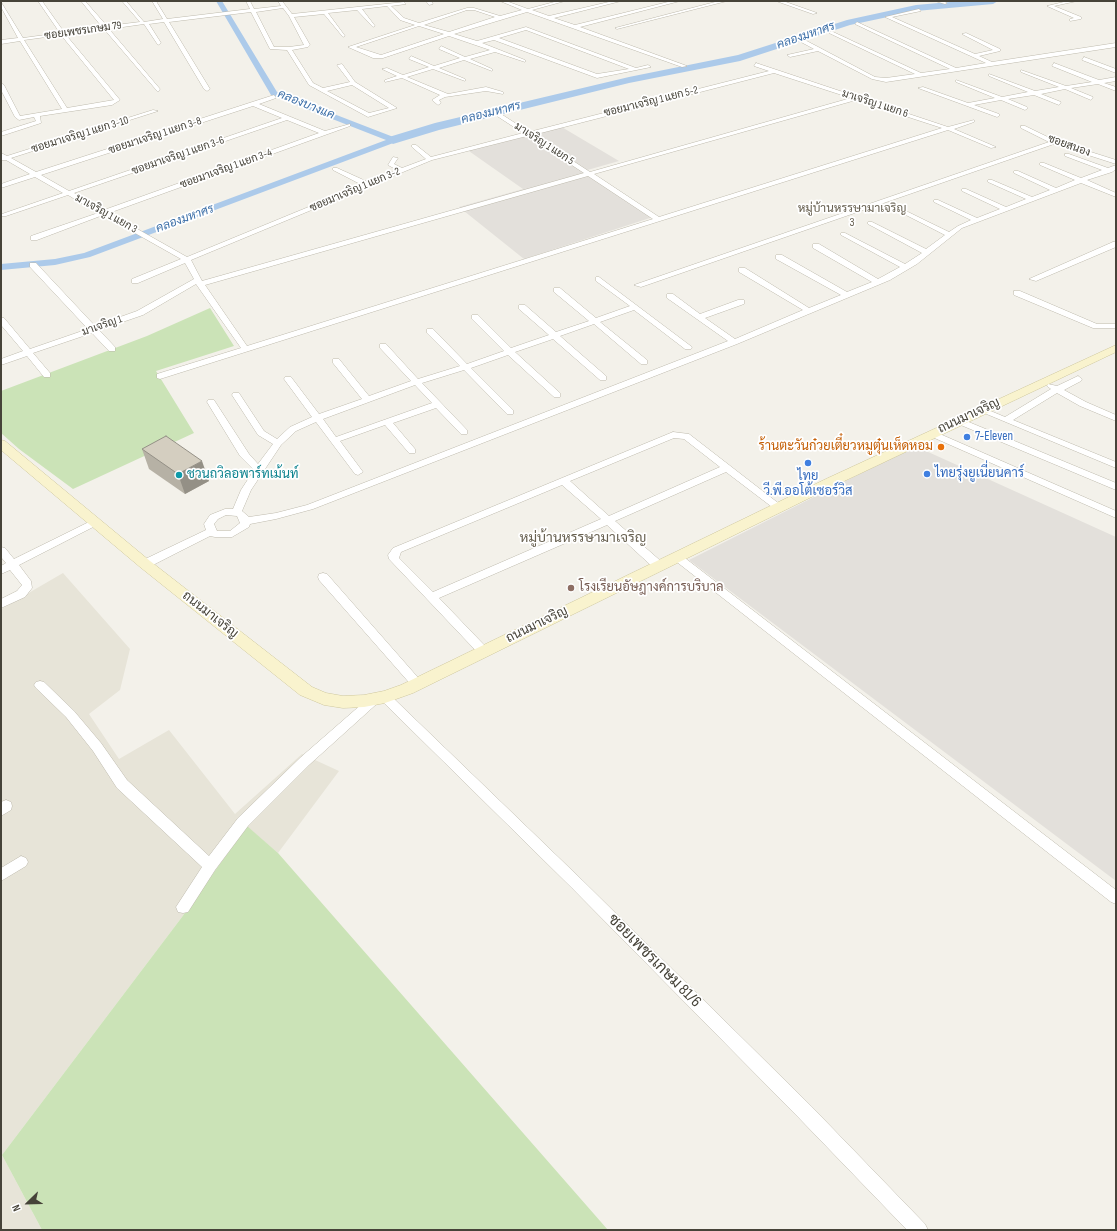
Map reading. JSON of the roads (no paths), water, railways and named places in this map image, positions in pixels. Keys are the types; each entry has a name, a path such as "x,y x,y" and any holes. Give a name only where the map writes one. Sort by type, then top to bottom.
{"main road":[{"name":"ถนนมาเจริญ","path":"1,444 145,564 306,691 324,699 343,702 380,698 417,684 982,410 1116,348"}],"street":[{"path":"1,85 19,118 116,102 117,100 63,34 40,1"},
{"path":"83,1 158,90"},
{"path":"124,1 144,23 158,43"},
{"path":"154,1 207,89"},
{"path":"248,1 273,49 289,49 306,46 307,45 292,16 280,1"},
{"path":"503,1 684,66"},
{"path":"500,17 471,9 351,47 378,57 500,17 563,1"},
{"path":"548,18 619,1"},
{"path":"574,27 678,1"},
{"path":"617,28 725,1"},
{"path":"778,1 815,13"},
{"path":"937,1 944,3"},
{"path":"1072,20 1079,18 1049,6 1075,1"},
{"path":"1,3 21,40 66,111"},
{"path":"292,16 325,12 348,7 358,8 404,3"},
{"path":"386,4 402,19 477,43 523,61"},
{"path":"252,10 284,7"},
{"path":"358,8 373,26"},
{"name":"ซอยเพชรเกษม 79","path":"1,42 252,10"},
{"path":"919,10 887,17 992,64"},
{"path":"325,12 343,36"},
{"path":"635,12 656,19"},
{"path":"857,23 957,70"},
{"path":"477,43 526,28 635,69"},
{"path":"831,32 921,75"},
{"path":"964,34 998,50 974,56"},
{"path":"494,38 595,76 648,67"},
{"path":"803,41 880,79 957,70 1116,46"},
{"path":"440,48 490,70"},
{"path":"289,49 311,84 368,115 394,108 353,83 340,65"},
{"path":"790,55 820,49"},
{"path":"387,81 495,50"},
{"path":"1011,53 1024,59"},
{"path":"411,58 463,80"},
{"path":"1084,59 1116,71"},
{"name":"มาเจริญ 1 แยก 6","path":"756,65 950,129 993,147"},
{"path":"1054,65 1116,89"},
{"path":"385,69 448,96 490,89 501,93"},
{"name":"ซอยมาเจริญ 1 แยก 5-2","path":"528,133 775,71"},
{"path":"1023,71 1090,98"},
{"path":"991,76 1059,103"},
{"path":"970,104 1066,89 1116,79"},
{"path":"958,81 1025,108"},
{"path":"322,90 353,83"},
{"path":"921,88 970,104 997,115"},
{"path":"466,92 478,100"},
{"path":"438,103 435,100 444,95"},
{"name":"ซอยมาเจริญ 1 แยก 3-8","path":"1,186 274,97"},
{"name":"มาเจริญ 1","path":"1,362 140,313 199,282 857,98"},
{"path":"252,103 324,133"},
{"name":"ซอยมาเจริญ 1 แยก 3-10","path":"3,158 155,111"},
{"path":"1,134 39,122 36,115"},
{"name":"มาเจริญ 1 แยก 5","path":"500,115 659,220"},
{"name":"ซอยมาเจริญ 1 แยก 3-6","path":"4,215 287,118"},
{"path":"160,376 972,121"},
{"name":"ซอยมาเจริญ 1 แยก 3-4","path":"34,238 348,125"},
{"name":"ซอยสนอง","path":"1023,127 1054,142 1116,162"},
{"name":"ซอยมาเจริญ 1 แยก 3-2","path":"135,281 430,159 528,133"},
{"path":"638,285 1054,142"},
{"path":"414,146 430,159"},
{"path":"1067,155 1113,170"},
{"name":"มาเจริญ 1 แยก 3","path":"3,158 69,193 187,260"},
{"path":"395,158 391,165 401,170"},
{"path":"1042,164 1116,195"},
{"path":"335,169 368,184"},
{"path":"246,521 276,516 310,507 734,342 878,282 905,267 948,234 976,220 1081,180 1113,170"},
{"path":"1016,172 1056,190"},
{"path":"990,181 1031,199"},
{"path":"964,190 1005,209"},
{"path":"936,201 976,220"},
{"path":"904,212 948,234"},
{"path":"870,223 926,252"},
{"path":"843,234 905,267"},
{"path":"1033,279 1116,244"},
{"path":"816,246 878,282"},
{"path":"779,257 846,295"},
{"path":"187,260 199,282 246,350"},
{"path":"33,265 92,330 112,349"},
{"path":"742,270 809,311"},
{"path":"599,279 688,347"},
{"path":"557,290 644,362"},
{"path":"1017,293 1096,326 1116,326"},
{"path":"670,296 734,342"},
{"path":"699,317 741,302"},
{"path":"522,307 603,378"},
{"path":"236,512 246,490 259,470 278,443 293,429 318,418 416,382 466,367 634,307"},
{"path":"475,317 509,351 557,395"},
{"path":"1,320 47,375"},
{"path":"430,331 510,412"},
{"path":"383,346 464,432"},
{"path":"336,361 368,400"},
{"path":"288,379 358,472"},
{"path":"1006,420 1056,390 1078,379"},
{"path":"1044,382 1083,404 1116,418"},
{"path":"236,395 261,433 278,443"},
{"path":"211,402 245,456 259,470"},
{"path":"335,440 438,404"},
{"path":"982,410 1116,465"},
{"path":"963,420 1116,480"},
{"path":"963,420 1116,488"},
{"path":"387,422 412,451"},
{"path":"483,651 394,559 393,555 397,550 666,438 681,434 686,436 779,508"},
{"path":"933,434 1116,515"},
{"path":"432,597 727,468"},
{"path":"564,481 658,566"},
{"path":"211,531 209,524 214,517 225,512 236,512 241,514 246,521"},
{"path":"211,531 220,535 232,534 242,528 246,521"},
{"path":"1,570 95,522"},
{"path":"145,564 211,531"},
{"path":"1,550 27,584 27,588 21,594 1,604"},
{"path":"677,557 1116,898"},
{"path":"323,577 417,684"},
{"path":"40,686 70,714 97,748 122,784 210,866"},
{"path":"183,907 210,866 243,822 306,761 380,698"},
{"name":"ซอยเพชรเกษม 81/6","path":"380,698 582,889 814,1121 919,1230"},
{"path":"1,875 21,862"}],"waterway":[{"name":"คลองมหาศร","path":"1,267 55,262 87,255 393,140 274,93 219,1"},
{"name":"คลองมหาศร","path":"393,140 435,127 629,80 740,58 847,23 916,8 993,1"}],"place":[{"name":"7-Eleven","path":"967,437"},
{"name":"ร้านตะวันก๋วยเตี๋ยวหมูตุ๋นเห็ดหอม","path":"941,447"},
{"name":"ไทย วี.พี.ออโต้เซอร์วิส","path":"808,463"},
{"name":"ไทยรุ่งยูเนี่ยนคาร์","path":"927,474"},
{"name":"ชวนถวิลอพาร์ทเม้นท์","path":"179,475"},
{"name":"โรงเรียนอัษฎางค์การบริบาล","path":"571,588"}],"district":[{"name":"หมู่บ้านหรรษามาเจริญ 3","path":"852,216"},
{"name":"หมู่บ้านหรรษามาเจริญ","path":"583,538"}],"water label":[{"name":"คลองบางแค","path":"306,105"}]}
